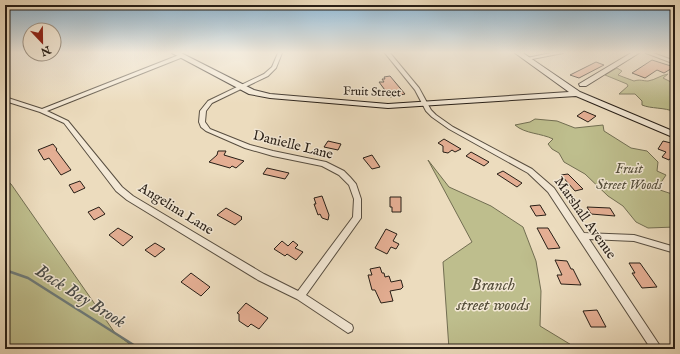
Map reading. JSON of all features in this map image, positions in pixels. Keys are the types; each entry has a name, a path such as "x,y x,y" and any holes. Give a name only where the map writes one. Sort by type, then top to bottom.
{"street":[{"path":"42,111 143,70"},
{"name":"Fruit Street","path":"206,70 252,92 270,96 376,106 577,94"},
{"name":"Danielle Lane","path":"272,70 219,97 205,107 202,113 202,122 206,128 241,145 324,164 335,168 349,180 358,195 359,207 357,218 300,296"},
{"name":"Marshall Avenue","path":"402,70 418,88 429,111 440,121 515,162 542,180 551,190 583,236 657,349"},
{"path":"541,70 577,94 675,135"},
{"path":"577,94 578,89 583,84 609,70"},
{"path":"564,86 583,84"},
{"name":"Angelina Lane","path":"5,99 42,111 66,122 119,189 130,198 261,277 300,296 348,328"},
{"path":"583,236 634,238 675,250"}],"green space":[{"path":"614,70 620,70 622,71 618,75 634,81 648,81 668,74 663,78 675,84 675,112 642,105 642,101 635,94 619,94 628,86 627,84 605,75"},
{"name":"Fruit Street Woods","path":"535,119 557,121 575,128 603,125 604,131 631,148 647,151 658,162 657,171 666,175 660,184 660,190 675,195 675,227 648,228 636,222 623,206 608,196 585,174 564,162 559,153 552,149 548,144 553,139 528,132 515,125 530,122"},
{"name":"Branch street woods","path":"428,160 449,187 491,206 523,227 536,261 541,291 540,326 578,349 449,349 443,262 472,242"},
{"path":"5,180 11,184 115,333 136,349 5,349"}],"building":[{"path":"581,70 595,70 579,78 570,75"},
{"path":"637,70 670,70 664,73 657,70 645,78 632,73"},
{"path":"390,76 405,94 390,97 379,82 384,82 382,79 385,79 384,77"},
{"path":"584,111 596,116 588,122 577,116"},
{"path":"444,139 461,149 455,152 452,150 448,153 443,152 443,146 438,143"},
{"path":"328,141 341,144 338,150 324,147"},
{"path":"663,141 675,144 675,152 669,160 662,157 666,152 658,149"},
{"path":"53,144 71,170 61,175 49,158 44,160 38,150"},
{"path":"218,151 226,151 224,155 244,161 236,168 232,166 230,168 209,162 217,155"},
{"path":"471,152 489,162 484,166 466,156"},
{"path":"372,155 380,167 372,169 363,158"},
{"path":"267,168 289,173 285,179 263,174"},
{"path":"503,171 522,183 517,187 497,174"},
{"path":"568,174 583,189 575,191 561,175"},
{"path":"80,181 85,188 74,193 69,185"},
{"path":"322,196 329,215 328,220 322,218 320,214 318,215 314,204 316,204 314,198"},
{"path":"390,197 401,197 401,212 392,212 392,207 390,207"},
{"path":"540,205 546,215 536,216 530,206"},
{"path":"99,207 105,214 94,220 88,212"},
{"path":"587,207 610,208 615,216 591,214"},
{"path":"226,208 242,217 242,219 235,225 217,215"},
{"path":"118,228 133,237 123,246 109,235"},
{"path":"537,228 548,228 560,248 548,249"},
{"path":"386,229 397,234 393,241 399,244 396,249 391,247 387,254 375,248"},
{"path":"282,241 288,246 293,241 298,245 295,248 303,252 296,260 287,254 285,256 274,249"},
{"path":"155,243 165,249 155,257 145,250"},
{"path":"555,260 567,261 581,285 561,284 557,275 562,275"},
{"path":"629,263 640,263 657,287 642,288 632,273 635,273"},
{"path":"380,267 385,277 389,276 391,282 401,280 403,287 401,289 390,291 393,301 381,303 375,290 372,290 368,275 372,275 370,269"},
{"path":"191,273 210,287 201,296 181,282"},
{"path":"246,303 268,318 259,329 251,324 248,327 239,321 239,314 237,313"},
{"path":"597,310 606,327 591,327 583,311"}],"waterway":[{"name":"Back Bay Brook","path":"5,270 28,278 140,349"}]}
